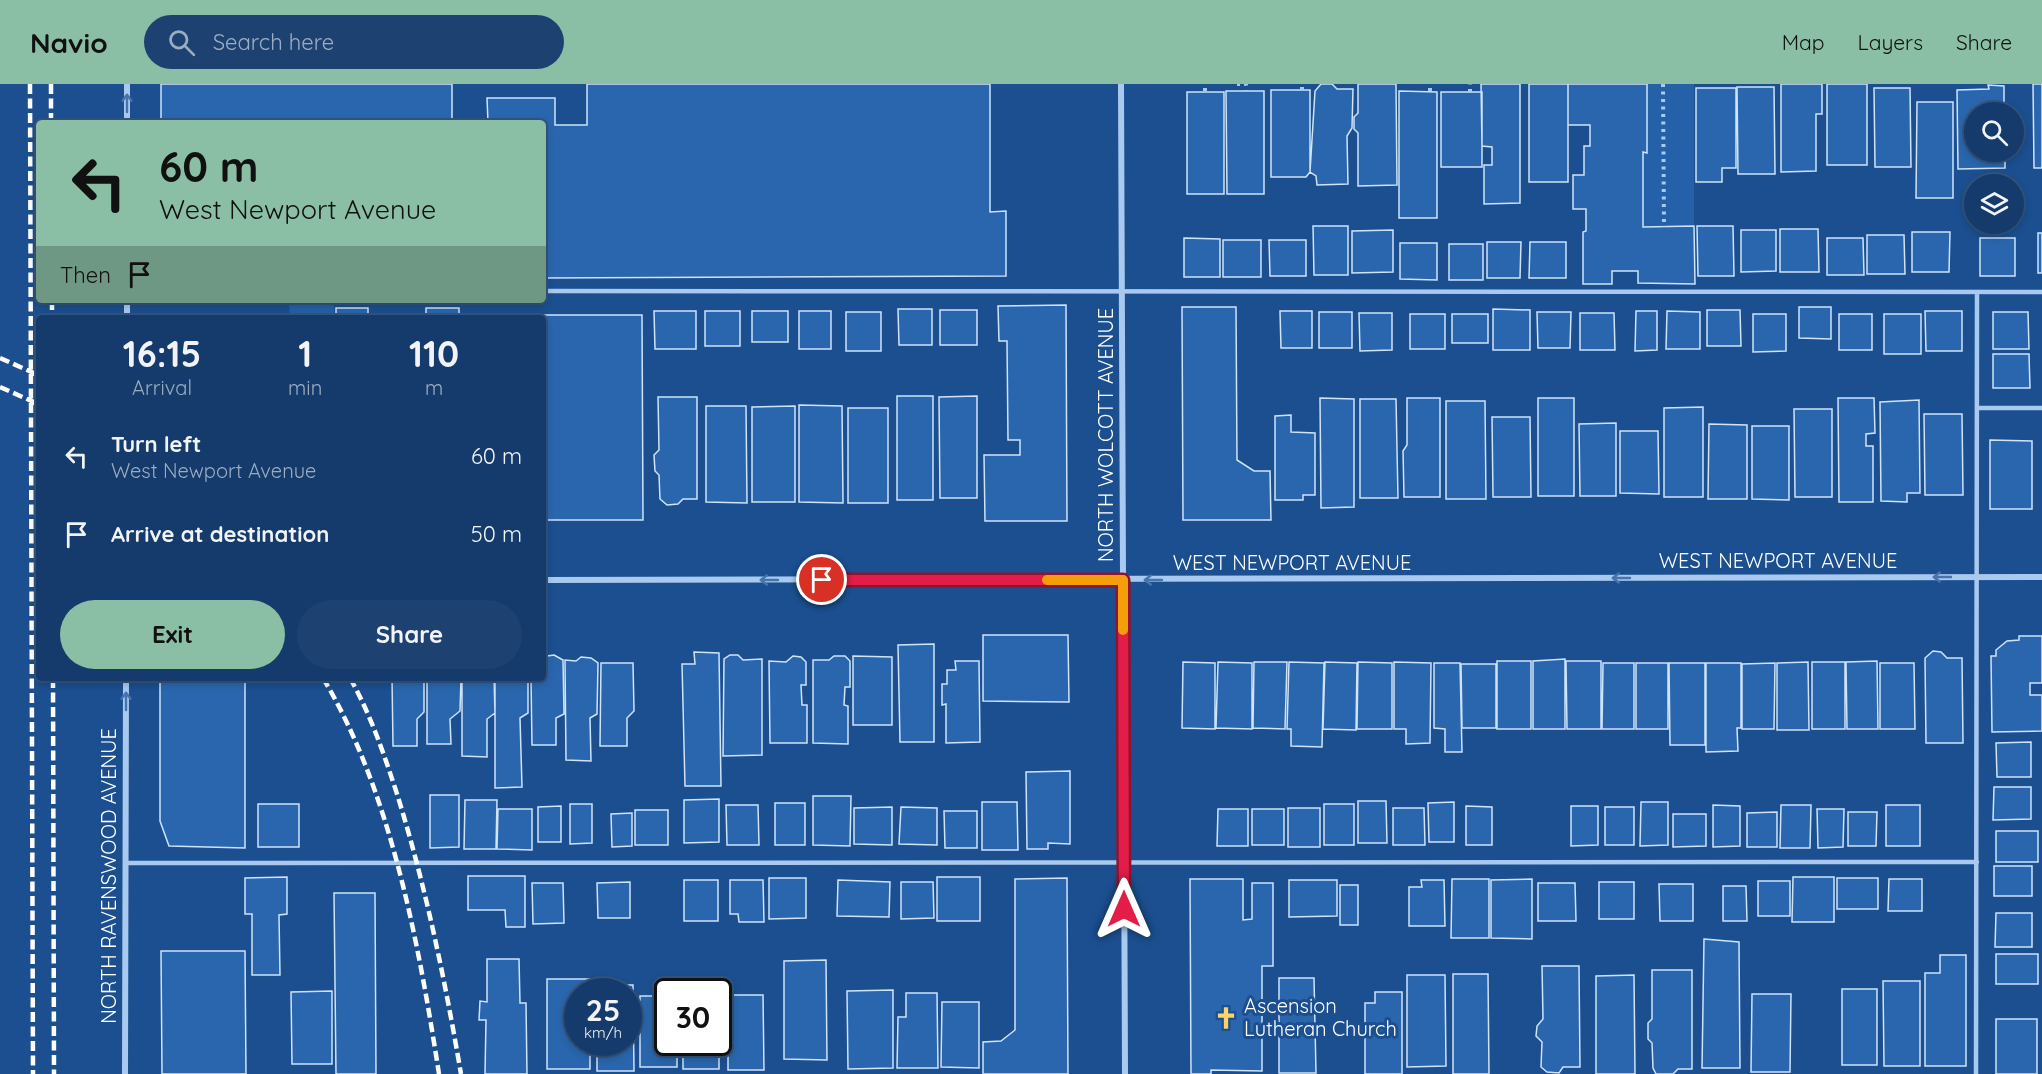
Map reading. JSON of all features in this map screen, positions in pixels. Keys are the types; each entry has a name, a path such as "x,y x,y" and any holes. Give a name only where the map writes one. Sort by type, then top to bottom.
{"street":[{"path":"127,84 127,120"},
{"name":"NORTH WOLCOTT AVENUE","path":"1121,84 1125,1074"},
{"name":"WEST NEWPORT AVENUE","path":"546,580 2042,577"},
{"name":"NORTH RAVENSWOOD AVENUE","path":"125,1074 126,681"}],"lane":[{"path":"546,291 2042,292"},
{"path":"1976,1074 1977,292"},
{"path":"1977,408 2042,408"},
{"path":"126,863 1977,862"}],"path":[{"path":"1205,84 1205,91"},
{"path":"1237,84 1246,84 1246,91"},
{"path":"1302,84 1302,90"},
{"path":"1430,84 1430,91"},
{"path":"1470,84 1470,92"},
{"path":"1663,84 1664,226"}],"shaded area":[{"path":"1647,84 1694,84 1694,226 1643,227 1643,152 1646,153"},
{"path":"289,305 334,305 334,315 290,315"}],"building":[{"path":"161,84 452,84 452,120 161,120"},
{"path":"587,84 990,84 990,212 1006,211 1006,276 546,278 546,120 488,120 487,98 555,98 555,125 587,125"},
{"path":"1321,84 1332,84 1337,89 1353,89 1352,128 1347,136 1348,184 1317,185 1316,176 1310,172 1315,91"},
{"path":"1358,84 1396,84 1397,185 1358,186 1358,133 1354,129 1354,117 1358,113"},
{"path":"1481,84 1520,84 1520,203 1484,204 1484,165 1492,165 1492,147 1482,146"},
{"path":"1529,84 1568,84 1568,182 1529,182"},
{"path":"1568,84 1647,84 1647,153 1643,152 1643,227 1694,226 1695,284 1638,283 1638,271 1612,271 1612,284 1583,284 1583,232 1586,231 1586,209 1573,209 1573,175 1584,175 1584,146 1590,146 1590,125 1568,125"},
{"path":"1781,84 1822,84 1822,114 1816,114 1816,171 1781,172"},
{"path":"1827,84 1867,84 1867,165 1827,165"},
{"path":"2033,84 2042,84 2042,168 2034,168"},
{"path":"1988,85 2004,86 2004,102 1964,102 1964,162 2005,162 2005,168 1958,169 1957,90 1989,89"},
{"path":"1737,87 1774,87 1775,174 1738,174"},
{"path":"1696,88 1736,88 1736,168 1722,168 1722,182 1696,182"},
{"path":"1874,88 1910,88 1911,167 1875,167"},
{"path":"1271,90 1310,90 1310,172 1306,177 1271,177"},
{"path":"1226,91 1264,91 1264,194 1227,194"},
{"path":"1399,91 1437,92 1437,218 1399,218"},
{"path":"1187,92 1224,92 1224,194 1187,194"},
{"path":"1441,92 1482,92 1482,167 1441,167"},
{"path":"1917,102 1953,102 1953,198 1916,198"},
{"path":"1313,226 1348,226 1348,275 1314,275"},
{"path":"1697,226 1733,226 1734,276 1698,276"},
{"path":"1780,229 1818,229 1819,272 1780,272"},
{"path":"1393,230 1393,272 1352,273 1352,231"},
{"path":"1741,230 1776,230 1776,271 1741,272"},
{"path":"1912,232 1950,232 1949,272 1912,272"},
{"path":"2038,233 2042,233 2042,273 2038,273"},
{"path":"1867,235 1904,235 1905,274 1867,274"},
{"path":"1184,238 1220,239 1220,277 1184,277"},
{"path":"1827,238 1863,238 1864,275 1827,275"},
{"path":"1980,238 2015,238 2015,276 1980,276"},
{"path":"1223,240 1261,240 1261,277 1223,277"},
{"path":"1269,240 1306,240 1306,276 1270,276"},
{"path":"1487,242 1521,242 1520,278 1487,278"},
{"path":"1530,242 1566,242 1566,278 1529,278"},
{"path":"1400,243 1437,243 1437,280 1400,279"},
{"path":"1449,244 1483,244 1483,280 1449,280"},
{"path":"1066,305 1067,521 985,521 984,455 1020,455 1020,440 1008,440 1007,341 999,341 998,306"},
{"path":"1182,307 1236,307 1237,460 1254,471 1270,471 1271,520 1183,520"},
{"path":"1799,307 1831,307 1831,339 1799,338"},
{"path":"336,308 368,308 368,315 336,315"},
{"path":"426,308 459,308 459,315 426,315"},
{"path":"898,309 932,309 932,345 899,345"},
{"path":"1493,309 1530,310 1530,350 1493,350"},
{"path":"940,310 977,310 977,345 940,345"},
{"path":"1707,310 1740,310 1741,346 1707,346"},
{"path":"654,311 696,311 696,349 655,349"},
{"path":"705,311 740,311 740,346 705,346"},
{"path":"752,311 788,311 788,342 752,342"},
{"path":"799,311 831,311 831,349 799,349"},
{"path":"1280,311 1312,311 1312,348 1281,348"},
{"path":"1636,311 1657,311 1657,350 1635,351"},
{"path":"1667,311 1700,312 1700,349 1666,349"},
{"path":"1925,311 1962,311 1962,351 1926,351"},
{"path":"846,312 881,312 881,351 846,351"},
{"path":"1319,312 1352,312 1352,348 1319,348"},
{"path":"1537,312 1571,312 1570,348 1538,348"},
{"path":"1993,312 2028,312 2029,349 1993,349"},
{"path":"1359,313 1392,313 1392,350 1360,351"},
{"path":"1580,313 1614,313 1615,350 1580,350"},
{"path":"1410,314 1445,314 1445,349 1410,349"},
{"path":"1452,314 1488,314 1488,343 1452,343"},
{"path":"1753,314 1786,314 1786,351 1753,352"},
{"path":"1839,314 1872,314 1872,350 1839,350"},
{"path":"1884,314 1921,314 1921,354 1884,354"},
{"path":"546,315 642,315 643,520 546,520"},
{"path":"1993,354 2029,354 2030,388 1993,388"},
{"path":"897,396 933,396 933,500 897,500"},
{"path":"977,396 977,498 940,498 939,397"},
{"path":"658,397 697,397 697,499 683,499 678,504 667,505 660,499 659,475 655,471 654,455 659,450"},
{"path":"1320,398 1354,399 1354,507 1321,508"},
{"path":"1407,398 1440,398 1440,497 1404,497 1403,451 1407,445"},
{"path":"1538,398 1574,398 1574,496 1538,496"},
{"path":"1838,398 1874,398 1875,433 1866,434 1866,446 1873,446 1873,502 1839,502"},
{"path":"1360,399 1396,399 1398,498 1360,498"},
{"path":"1919,400 1920,493 1907,493 1907,502 1881,501 1880,402"},
{"path":"1446,401 1485,401 1486,499 1446,499"},
{"path":"799,405 842,406 843,503 799,502"},
{"path":"706,406 746,406 747,503 706,502"},
{"path":"795,406 795,502 752,502 752,407"},
{"path":"1703,407 1703,497 1664,497 1664,408"},
{"path":"848,408 888,408 888,503 848,503"},
{"path":"1794,409 1832,409 1832,497 1795,497"},
{"path":"1924,414 1962,414 1963,495 1925,495"},
{"path":"1291,415 1291,432 1315,433 1315,495 1303,495 1303,500 1275,500 1275,416"},
{"path":"1492,417 1530,417 1531,497 1493,497"},
{"path":"1616,423 1616,496 1580,496 1579,424"},
{"path":"1709,424 1747,425 1747,499 1708,499"},
{"path":"1752,426 1789,426 1789,500 1752,499"},
{"path":"1620,431 1658,431 1659,494 1620,493"},
{"path":"1990,440 2032,441 2032,509 1990,509"},
{"path":"983,635 1068,635 1069,702 983,701"},
{"path":"2019,636 2042,636 2042,683 2030,683 2030,695 2042,695 2042,731 1992,732 1991,656 1996,656 1996,650 2007,641 2019,640"},
{"path":"934,644 934,742 900,742 898,645"},
{"path":"1933,651 1941,652 1947,658 1962,658 1963,743 1926,743 1925,658"},
{"path":"694,652 719,653 721,786 685,786 682,664 695,664"},
{"path":"554,655 563,660 564,714 556,718 556,745 532,745 531,681 546,681 547,656"},
{"path":"730,655 738,655 743,660 762,659 762,755 723,756 724,659"},
{"path":"793,656 801,657 806,662 806,685 801,685 802,705 807,705 807,743 770,743 769,661 786,662"},
{"path":"834,656 845,656 850,661 850,687 845,687 844,705 848,706 848,744 813,743 813,660 829,660"},
{"path":"853,656 892,657 892,725 853,725"},
{"path":"581,657 591,658 598,663 597,714 590,718 591,761 566,760 565,660 576,661"},
{"path":"1565,659 1565,729 1533,729 1533,661"},
{"path":"955,661 979,661 980,742 946,743 946,704 942,705 942,684 947,684 947,670 956,670"},
{"path":"1497,661 1531,661 1531,729 1497,729"},
{"path":"1566,661 1601,661 1601,729 1567,729"},
{"path":"1877,661 1878,729 1847,729 1846,662"},
{"path":"1183,662 1215,663 1215,729 1182,728"},
{"path":"1218,662 1252,663 1252,729 1216,728"},
{"path":"1254,662 1287,662 1285,729 1253,728"},
{"path":"1289,662 1324,663 1322,747 1291,746 1291,729 1287,729"},
{"path":"1325,662 1357,663 1356,730 1323,729"},
{"path":"1358,662 1392,663 1392,729 1357,729"},
{"path":"1394,662 1431,663 1430,743 1406,744 1406,729 1394,729"},
{"path":"1808,662 1809,730 1777,730 1777,663"},
{"path":"1812,662 1845,662 1845,729 1812,729"},
{"path":"601,663 633,663 634,711 627,718 627,746 600,746"},
{"path":"1434,663 1460,663 1462,752 1445,752 1445,729 1434,728"},
{"path":"1603,663 1634,663 1634,729 1602,729"},
{"path":"1636,663 1668,663 1668,729 1636,729"},
{"path":"1669,663 1705,663 1705,745 1670,745"},
{"path":"1706,663 1741,663 1741,728 1737,728 1738,751 1706,752"},
{"path":"1775,663 1774,729 1742,729 1742,664"},
{"path":"1880,663 1914,663 1915,729 1880,729"},
{"path":"1461,664 1496,664 1496,728 1462,728"},
{"path":"160,681 245,681 245,848 169,846 160,821"},
{"path":"392,681 424,681 424,712 417,719 417,746 393,746"},
{"path":"427,681 461,681 460,711 450,719 451,744 427,744"},
{"path":"462,681 494,681 495,713 487,719 487,757 462,756"},
{"path":"495,681 528,681 528,713 520,718 522,787 495,788"},
{"path":"2031,742 2031,777 1997,777 1996,743"},
{"path":"1070,771 1070,844 1048,843 1048,849 1027,849 1026,772"},
{"path":"1994,787 2031,787 2031,819 1993,820"},
{"path":"430,795 459,795 459,847 430,848"},
{"path":"813,796 851,796 850,846 813,845"},
{"path":"719,799 719,842 684,843 684,800"},
{"path":"465,800 497,800 496,849 464,849"},
{"path":"1358,801 1386,801 1387,843 1358,843"},
{"path":"982,802 1017,802 1018,850 982,850"},
{"path":"1454,802 1454,842 1429,842 1428,803"},
{"path":"1641,802 1668,802 1668,845 1640,846"},
{"path":"775,803 805,803 805,845 775,845"},
{"path":"258,804 299,804 299,847 258,847"},
{"path":"570,804 592,804 592,843 570,844"},
{"path":"1324,804 1354,804 1354,845 1324,845"},
{"path":"726,805 758,805 759,845 727,845"},
{"path":"1713,805 1740,806 1740,846 1713,847"},
{"path":"1781,805 1811,805 1810,848 1780,848"},
{"path":"1886,805 1920,805 1920,846 1886,846"},
{"path":"561,806 561,842 538,842 538,807"},
{"path":"1466,806 1492,807 1492,845 1466,845"},
{"path":"1571,806 1598,806 1598,845 1571,846"},
{"path":"892,807 892,845 854,844 854,808"},
{"path":"901,807 937,808 937,845 899,844"},
{"path":"1605,807 1634,807 1634,845 1605,845"},
{"path":"1288,808 1320,808 1320,847 1288,847"},
{"path":"1393,808 1424,808 1425,845 1393,845"},
{"path":"498,809 532,809 532,850 497,849"},
{"path":"1218,809 1248,809 1248,846 1217,846"},
{"path":"1252,809 1284,809 1284,845 1252,845"},
{"path":"1817,809 1844,809 1843,847 1818,848"},
{"path":"635,810 668,810 668,845 635,845"},
{"path":"944,811 977,811 977,848 945,848"},
{"path":"1777,812 1777,847 1747,847 1747,813"},
{"path":"1848,812 1877,812 1876,846 1848,846"},
{"path":"632,813 632,846 612,847 611,814"},
{"path":"1673,814 1706,814 1706,846 1673,847"},
{"path":"1996,831 2038,831 2038,862 1996,862"},
{"path":"1994,866 2032,866 2032,896 1994,896"},
{"path":"468,876 525,876 525,927 506,927 505,910 468,910"},
{"path":"287,877 287,914 279,915 280,975 252,975 252,914 245,914 245,878"},
{"path":"937,877 980,877 980,921 937,921"},
{"path":"1793,877 1834,877 1834,922 1792,922"},
{"path":"769,878 806,878 806,918 769,919"},
{"path":"1067,878 1068,1074 983,1074 983,1042 1001,1041 1015,1030 1015,879"},
{"path":"1837,878 1878,878 1878,909 1837,909"},
{"name":"Ascension Lutheran Church","path":"1190,879 1243,879 1243,920 1252,919 1252,883 1273,883 1273,966 1262,966 1262,1071 1211,1070 1211,1074 1191,1074"},
{"path":"1452,879 1489,879 1489,938 1451,938"},
{"path":"1532,879 1532,939 1491,938 1491,880"},
{"path":"1889,879 1922,879 1922,911 1888,911"},
{"path":"684,880 718,880 718,921 684,921"},
{"path":"730,880 763,880 764,922 739,922 738,914 730,914"},
{"path":"838,880 890,882 889,917 837,916"},
{"path":"1289,880 1337,880 1337,916 1289,917"},
{"path":"1421,880 1444,880 1445,926 1409,926 1409,887 1422,887"},
{"path":"1758,881 1790,881 1790,916 1758,916"},
{"path":"630,882 630,918 598,918 597,883"},
{"path":"901,882 933,882 934,918 901,919"},
{"path":"1599,882 1634,882 1634,919 1599,919"},
{"path":"532,883 563,883 564,923 533,924"},
{"path":"1538,883 1575,883 1576,921 1538,921"},
{"path":"1659,884 1693,884 1693,921 1660,921"},
{"path":"1340,885 1358,885 1358,925 1340,925"},
{"path":"1723,886 1746,886 1747,921 1723,921"},
{"path":"334,893 375,893 376,1074 336,1074"},
{"path":"1996,913 2032,913 2032,947 1995,947"},
{"path":"1704,939 1739,942 1740,1068 1702,1068"},
{"path":"161,951 245,951 246,1074 162,1074"},
{"path":"1996,954 2038,954 2038,984 1996,984"},
{"path":"1940,955 1966,955 1966,1066 1925,1066 1925,973 1940,973"},
{"path":"487,959 519,959 520,1003 526,1003 527,1074 485,1074 486,1020 479,1020 480,1001 487,1002"},
{"path":"826,960 827,1060 784,1059 784,961"},
{"path":"1542,966 1579,966 1580,1067 1563,1067 1559,1073 1547,1072 1541,1067 1542,1042 1536,1036 1537,1026 1543,1019"},
{"path":"1652,970 1692,970 1692,1069 1678,1069 1673,1074 1656,1074 1653,1068 1652,1043 1648,1039 1648,1023 1652,1019"},
{"path":"1453,974 1488,974 1489,1074 1453,1074"},
{"path":"1407,975 1445,975 1446,1066 1407,1067"},
{"path":"1634,975 1635,1074 1596,1074 1596,976"},
{"path":"1279,978 1314,978 1316,1073 1279,1073"},
{"path":"547,979 564,979 564,1056 590,1056 590,1069 547,1069"},
{"path":"1883,981 1920,981 1920,1066 1884,1066"},
{"path":"1842,989 1877,989 1877,1065 1842,1065"},
{"path":"893,990 893,1068 848,1069 847,991"},
{"path":"332,991 332,1064 292,1064 291,992"},
{"path":"1375,992 1402,992 1402,1074 1365,1074 1365,1003 1375,1003"},
{"path":"906,993 937,993 938,1068 897,1068 898,1017 906,1017"},
{"path":"1752,994 1791,994 1790,1072 1751,1072"},
{"path":"732,995 763,995 764,1070 728,1070 728,1056 732,1056"},
{"path":"642,996 654,996 654,1056 677,1056 677,1067 640,1067"},
{"path":"942,1002 979,1002 979,1068 941,1067"},
{"path":"1996,1019 2037,1019 2037,1074 1996,1074"},
{"path":"597,1056 634,1056 634,1071 597,1071"},
{"path":"683,1056 719,1056 719,1069 683,1069"}],"railway":[{"path":"30,84 33,1074"},
{"path":"51,84 51,120"},
{"path":"52,303 52,315"},
{"path":"0,358 36,374"},
{"path":"0,387 36,403"},
{"path":"53,681 54,1074"},
{"path":"325,681 347,722 367,769 399,870 422,974 439,1074"},
{"path":"352,681 377,736 408,831 434,934 461,1074"}],"slow traffic":[{"path":"1047,580 1123,580 1123,630"}],"place":[{"name":"Ascension Lutheran Church","path":"1226,1018"}],"route":[{"path":"822,580 1123,580 1124,909"}]}
